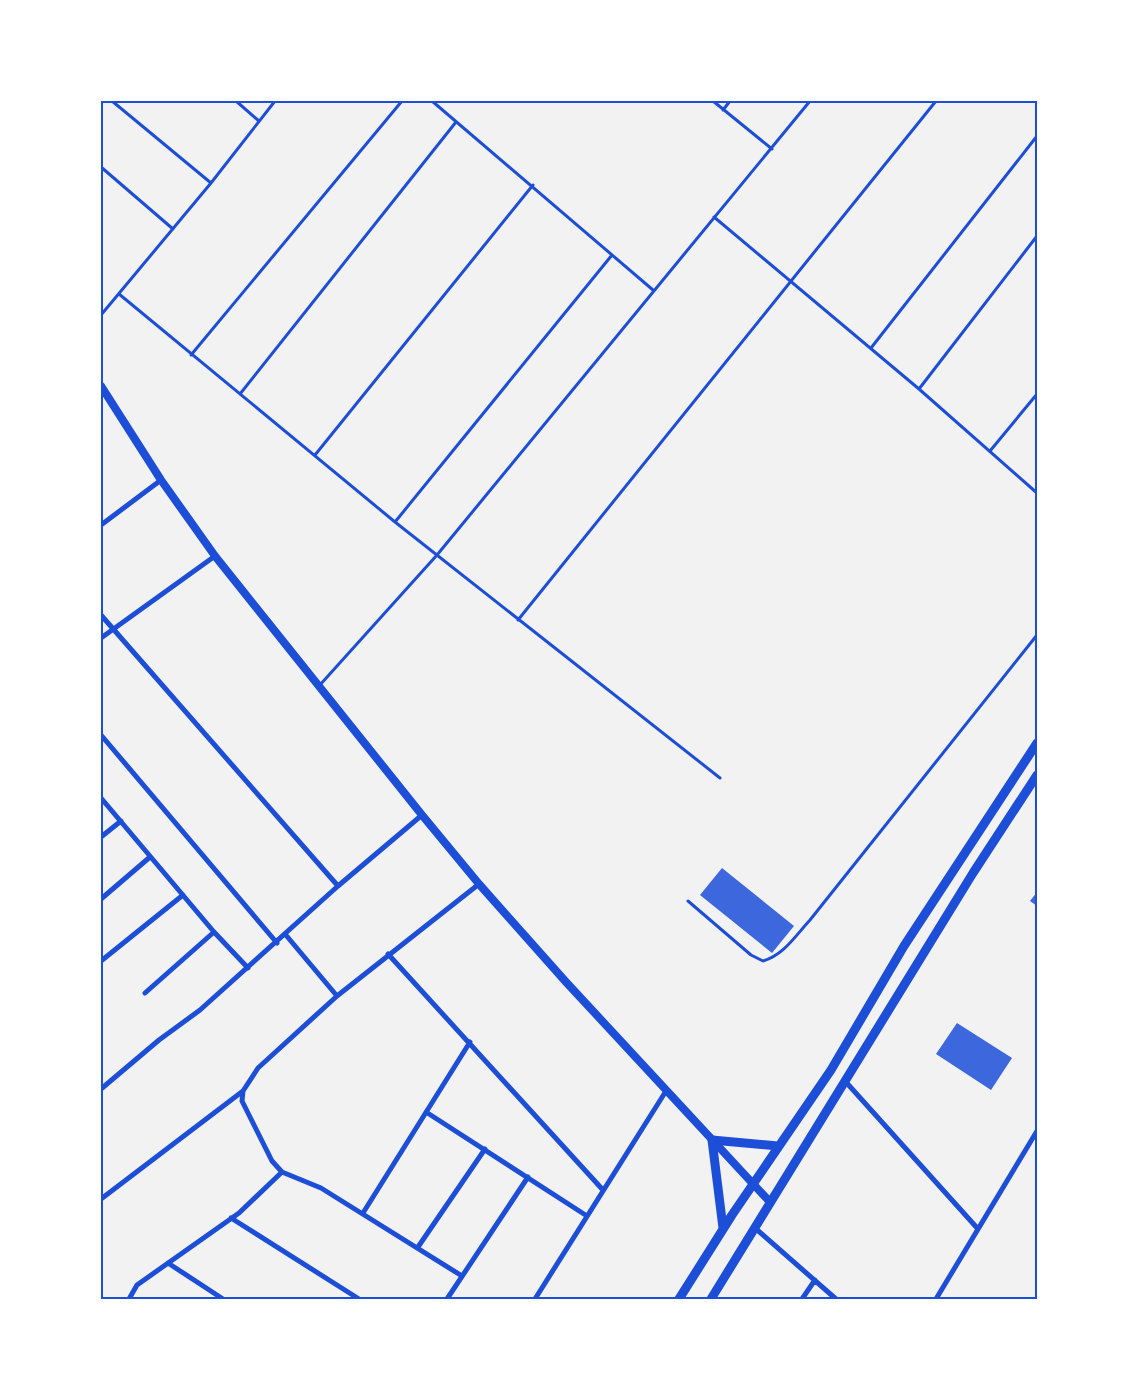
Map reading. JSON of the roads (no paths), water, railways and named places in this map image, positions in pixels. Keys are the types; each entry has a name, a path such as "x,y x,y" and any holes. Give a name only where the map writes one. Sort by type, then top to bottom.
{"main road":[{"path":"679,1299 723,1228 831,1070 904,946 1037,743"},
{"path":"710,1299 958,898 1037,775"},
{"path":"723,1228 712,1140 778,1146"}],"street":[{"path":"101,386 161,480 215,556 422,815 479,884 666,1091 770,1202"},
{"path":"101,525 161,480"},
{"path":"101,638 215,556"},
{"path":"101,615 338,886"},
{"path":"101,735 277,943"},
{"path":"101,798 214,932 248,968"},
{"path":"101,1089 159,1040 200,1010 277,943 338,886 422,815"},
{"path":"101,837 122,821"},
{"path":"101,899 150,857"},
{"path":"101,1199 243,1091 258,1068 337,996 479,884"},
{"path":"101,961 183,895"},
{"path":"145,993 214,932"},
{"path":"285,934 337,996"},
{"path":"388,954 603,1190"},
{"path":"363,1213 470,1042"},
{"path":"845,1081 978,1229"},
{"path":"243,1091 242,1101 246,1113 272,1161 282,1172 308,1181 363,1213 462,1276"},
{"path":"535,1299 666,1091"},
{"path":"426,1112 485,1148 587,1216"},
{"path":"936,1299 1037,1131"},
{"path":"418,1247 485,1148"},
{"path":"129,1299 138,1285 231,1218 282,1172"},
{"path":"447,1299 528,1177"},
{"path":"231,1218 359,1299"},
{"path":"755,1228 836,1299"},
{"path":"168,1262 222,1299"},
{"path":"802,1299 815,1280"}],"lane":[{"path":"112,101 211,183"},
{"path":"236,101 259,121"},
{"path":"101,315 211,183 275,101"},
{"path":"191,355 402,101"},
{"path":"432,101 533,185 654,290"},
{"path":"713,101 772,149"},
{"path":"723,110 730,101"},
{"path":"318,686 437,556 810,101"},
{"path":"518,620 793,281 936,101"},
{"path":"240,394 456,122"},
{"path":"871,348 1037,136"},
{"path":"101,167 173,229"},
{"path":"315,455 533,185"},
{"path":"714,217 793,281 1037,493"},
{"path":"919,389 1037,236"},
{"path":"395,522 612,255"},
{"path":"119,294 437,556 720,778"},
{"path":"990,451 1037,394"},
{"path":"688,902 751,955 764,961 773,958 784,950 1037,635"}]}
